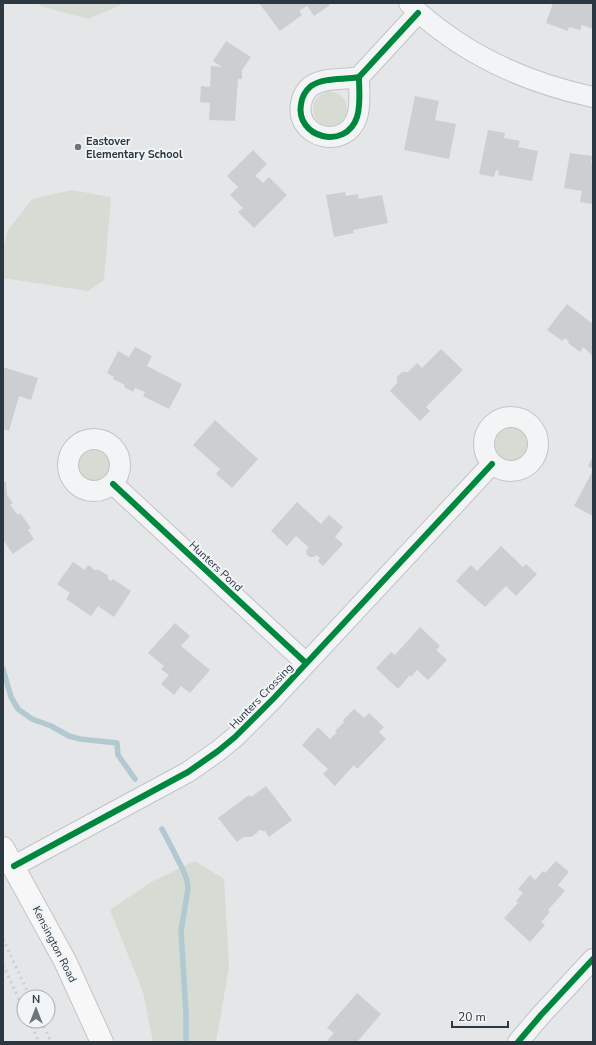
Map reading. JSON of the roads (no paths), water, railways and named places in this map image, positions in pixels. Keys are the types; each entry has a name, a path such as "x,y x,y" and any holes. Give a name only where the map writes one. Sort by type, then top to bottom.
{"street":[{"path":"359,77 414,8 462,46 501,68 535,82 571,92 593,96"},
{"name":"Hunters Crossing","path":"8,857 175,779 200,764 236,737 492,464"},
{"name":"Hunters Pond","path":"113,484 306,663"},
{"name":"Kensington Road","path":"8,857 65,961 102,1042"},
{"path":"518,1042 593,959"}],"waterway":[{"path":"3,669 11,697 18,709 32,719 51,726 69,736 80,739 117,743 118,755 135,779"},
{"path":"162,829 187,880 188,889 181,931 186,1014 186,1042"}],"railway":[{"path":"3,939 26,989"},
{"path":"3,965 16,993"},
{"path":"33,1029 39,1042"},
{"path":"45,1029 51,1042"}],"place":[{"name":"Eastover Elementary School","path":"78,147"}]}
